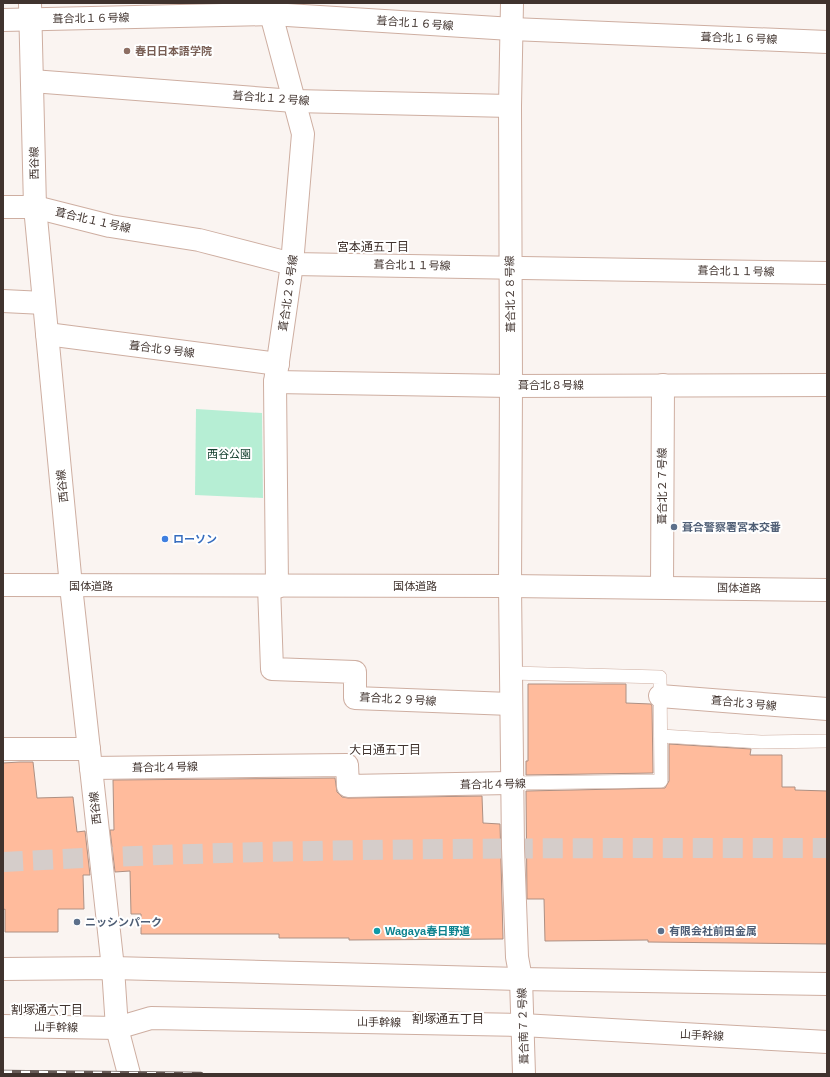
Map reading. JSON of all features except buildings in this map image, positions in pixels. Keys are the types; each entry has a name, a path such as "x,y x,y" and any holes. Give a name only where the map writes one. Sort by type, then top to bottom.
{"street":[{"name":"葺合北２８号線","path":"512,3 509,266 511,386 510,586 513,783"},
{"name":"葺合北１６号線","path":"3,20 30,11 270,8 512,29 827,42"},
{"name":"葺合北２９号線","path":"270,8 303,134 292,264 277,373 272,669 355,672 355,698 511,704"},
{"name":"西谷線","path":"30,11 35,207 71,586 113,968 117,1028 128,1074"},
{"name":"葺合北１２号線","path":"32,81 294,101 510,106"},
{"name":"葺合北１１号線","path":"3,207 35,207 110,226 199,240 292,264 509,266 827,273"},
{"path":"3,301 44,303"},
{"name":"葺合北９号線","path":"47,334 277,373"},
{"name":"葺合北８号線","path":"277,373 511,386 827,385"},
{"name":"葺合北２７号線","path":"662,587 663,385"},
{"name":"国体道路","path":"3,585 510,586 827,590"},
{"name":"葺合北３号線","path":"660,696 827,710"},
{"name":"葺合北４号線","path":"3,749 90,758 347,765 348,786 513,783"},
{"name":"葺合南７２号線","path":"513,783 513,848 518,957 521,979 524,1074"},
{"path":"3,969 113,968 521,979 827,984"},
{"name":"山手幹線","path":"3,1026 117,1028 151,1018 522,1025 827,1042"}],"lane":[{"name":"葺合北４号線","path":"511,673 660,676 661,781 513,783"},
{"path":"661,736 761,742 827,741"}],"green space":[{"name":"西谷公園","path":"196,409 262,413 263,498 195,495"}],"tunnel":[{"path":"3,862 209,853 415,849 827,848"}],"railway":[{"path":"3,1072 201,1074"}],"place":[{"name":"春日日本語学院","path":"127,51"},
{"name":"葺合警察署宮本交番","path":"674,527"},
{"name":"ローソン","path":"165,539"},
{"name":"ニッシンパーク","path":"77,922"},
{"name":"Wagaya春日野道","path":"377,931"},
{"name":"有限会社前田金属","path":"661,931"}],"district":[{"name":"宮本通五丁目","path":"373,247"},
{"name":"大日通五丁目","path":"385,750"},
{"name":"割塚通六丁目","path":"47,1010"},
{"name":"割塚通五丁目","path":"448,1019"}]}
